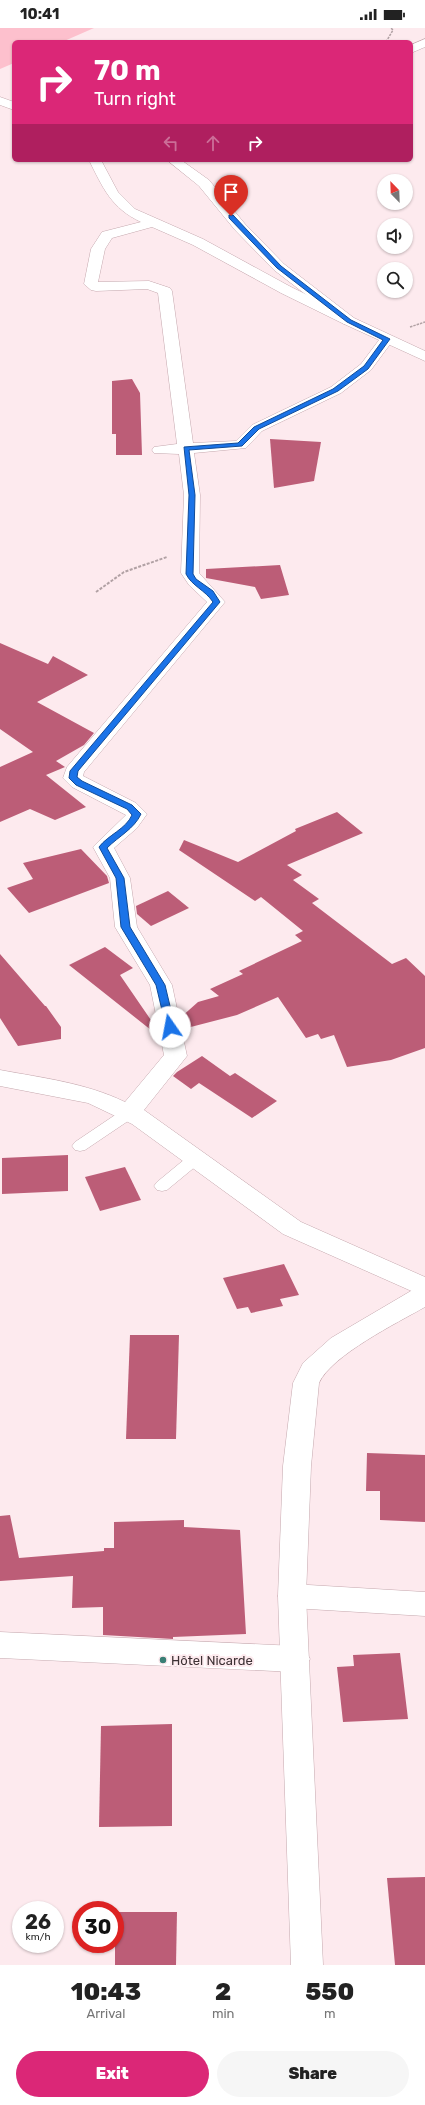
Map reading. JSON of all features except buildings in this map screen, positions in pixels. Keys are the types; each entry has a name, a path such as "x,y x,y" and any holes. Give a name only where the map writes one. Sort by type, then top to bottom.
{"street":[{"path":"413,49 425,42"},
{"path":"0,101 12,105"},
{"path":"96,162 112,194 130,212 198,242 286,290 425,357"},
{"path":"176,162 204,183 240,227 279,267 349,321"},
{"path":"129,1113 176,1056 161,985 126,927 120,878 103,847 115,836 133,824 137,814 130,807 79,783 73,778 74,771 216,602 210,593 193,580 190,574 192,495 165,291 149,285 96,287 91,284 98,249 107,235 154,222"},
{"path":"160,450 240,445 257,428 336,390 366,367 387,339"},
{"path":"0,1078 64,1089 96,1097 140,1118 292,1228 425,1288"},
{"path":"307,1965 292,1596 296,1466 306,1383 312,1370 340,1345 425,1295"},
{"path":"292,1596 425,1604"},
{"path":"0,1645 295,1659"}],"lane":[{"path":"80,1146 129,1113"},
{"path":"162,1186 196,1158"}],"path":[{"path":"387,40 393,30 391,28"},
{"path":"96,592 124,572 191,549"}],"shaded area":[{"path":"0,28 94,28 67,40 12,40 12,64 0,69"}],"place":[{"name":"Hôtel Nicarde","path":"163,1660"}],"route":[{"path":"170,1027 161,985 126,927 120,878 103,847 115,836 133,824 137,814 130,807 79,783 73,778 74,771 216,602 210,593 200,587 193,580 190,574 192,495 186,448 240,445 257,428 336,390 366,367 387,339 349,321 279,267 231,216"}]}
